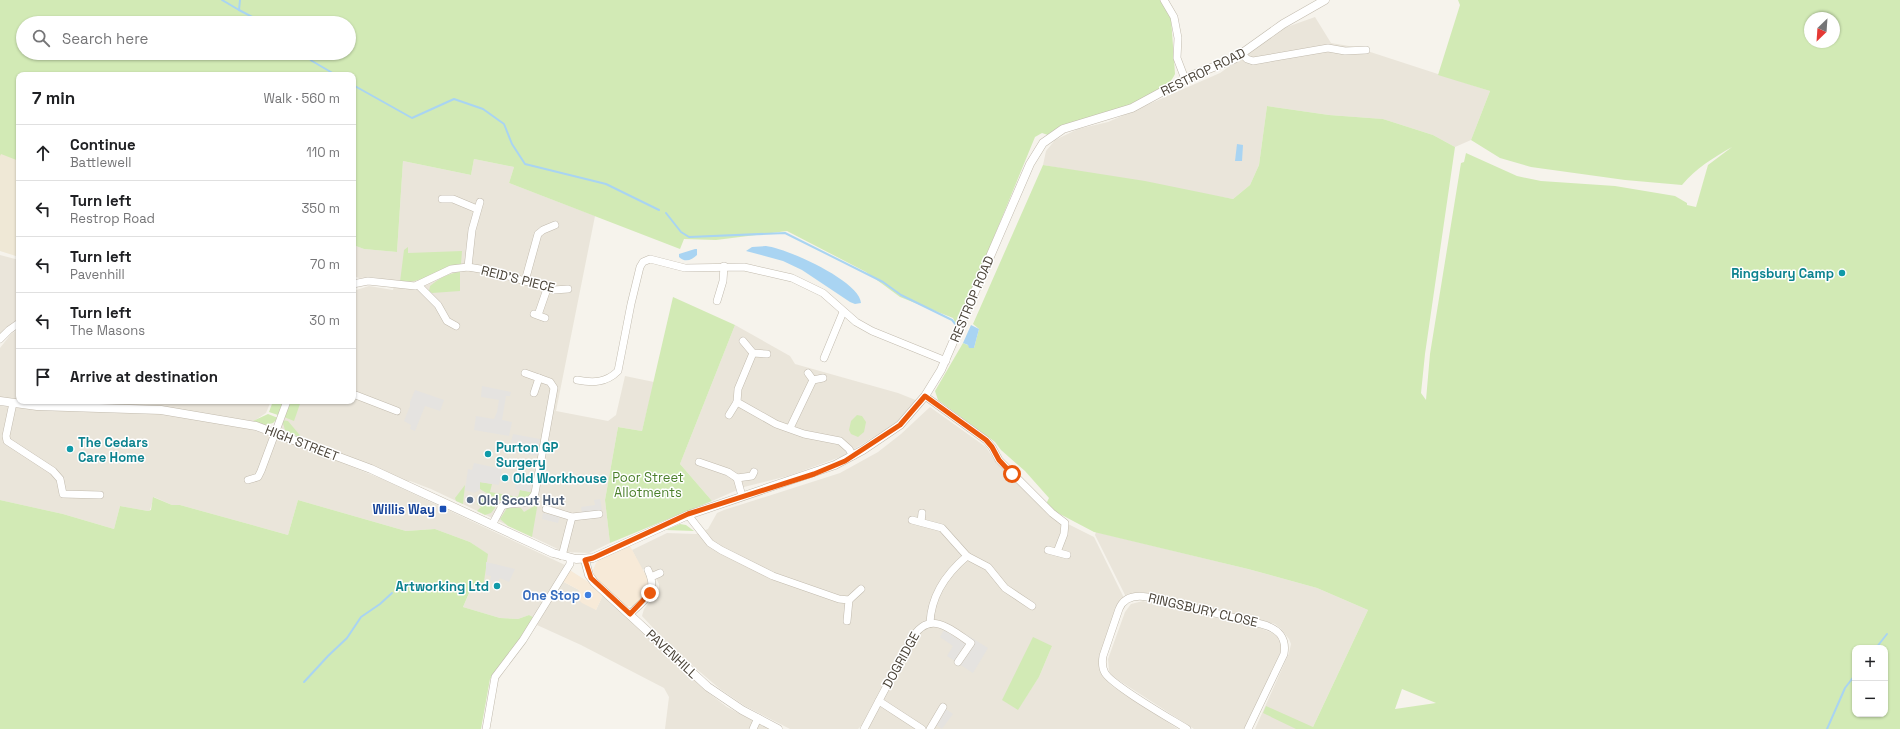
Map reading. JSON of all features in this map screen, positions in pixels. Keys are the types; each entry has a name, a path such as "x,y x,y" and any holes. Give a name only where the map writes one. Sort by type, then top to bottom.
{"street":[{"path":"1164,0 1174,17 1178,38 1177,58 1184,79"},
{"name":"RESTROP ROAD","path":"585,560 593,558 688,514 824,470 853,456 900,425 925,396 946,361 1027,171 1043,144 1063,129 1132,108 1184,79 1234,59 1283,24 1325,0"},
{"path":"1242,54 1247,59 1253,61 1328,48 1351,51 1366,50"},
{"path":"442,199 453,199 476,209"},
{"path":"468,267 472,230 476,209 480,202"},
{"path":"525,281 538,234 555,225"},
{"path":"577,380 598,382 611,378 618,371 640,267 643,262 650,258 685,268 724,266 744,267 792,278 823,293 843,312 872,331 946,361"},
{"path":"717,301 724,266"},
{"name":"REID'S PIECE","path":"356,283 368,281 402,286 418,285 452,269 468,267 492,271 548,289 568,289"},
{"path":"418,285 438,305 447,321 456,326"},
{"path":"539,316 548,289"},
{"path":"824,358 843,312"},
{"path":"0,339 8,330 16,325"},
{"path":"743,341 753,353 767,354"},
{"path":"729,415 737,402 738,389 753,353"},
{"path":"492,525 502,506 510,503 524,504 532,499 535,494 554,388 550,382 525,373"},
{"path":"808,373 813,380"},
{"path":"534,393 539,378"},
{"path":"813,380 823,378"},
{"path":"790,428 813,380"},
{"path":"356,395 397,411"},
{"path":"925,396 986,440 992,447 999,460 1052,513 1063,521 1064,534 1057,552"},
{"name":"HIGH STREET","path":"0,401 16,403"},
{"path":"737,402 770,421 804,434 840,441 849,449 853,456"},
{"path":"13,403 6,436 10,445 53,471 60,479 63,494 100,496"},
{"name":"HIGH STREET","path":"21,404 37,406 162,410 256,426 370,469 566,558 585,560"},
{"path":"248,480 259,481 286,404"},
{"path":"699,462 728,472 737,478 742,496"},
{"path":"737,478 752,476 754,472"},
{"path":"546,509 572,517 600,514"},
{"path":"922,513 922,522"},
{"path":"688,514 710,543 721,550 773,576 839,599 849,600"},
{"path":"486,729 495,677 526,636 570,564 566,558 572,517"},
{"path":"912,520 942,528 967,556 988,567 1005,588 1029,601"},
{"path":"1048,550 1067,556"},
{"path":"930,623 931,610 942,584 954,568 967,556"},
{"name":"PAVENHILL","path":"585,560 591,578 708,687 732,704 778,729"},
{"path":"630,614 651,590 653,584 649,574 660,573"},
{"path":"846,621 849,600 861,589"},
{"name":"RINGSBURY CLOSE","path":"1187,729 1114,682 1108,677 1104,670 1102,663 1103,656 1119,609 1122,603 1131,597 1147,597 1261,624 1274,628 1280,633 1284,643 1284,654 1248,729"},
{"name":"DOGRIDGE","path":"864,729 914,634 921,627 930,623 945,626 971,643 958,662"},
{"name":"DOGRIDGE","path":"879,701 922,729"},
{"path":"930,729 943,707"},
{"path":"753,729 758,718"}],"shaded area":[{"path":"0,9 16,19 16,60 22,60 20,72 16,72 16,256 0,251"},
{"path":"1315,17 1331,43 1355,47 1490,91 1471,140 1455,147 1433,135 1383,119 1329,115 1267,106 1259,165 1250,185 1233,199 1043,165 1046,151 1055,140 1078,129 1108,122 1220,73 1284,28"},
{"path":"474,159 514,167 509,183 595,216 556,411 608,421 616,415 625,376 654,382 642,431 618,427 605,500 610,543 589,553 564,552 431,489 410,481 401,483 275,432 287,404 356,404 356,290 369,286 393,290 395,282 373,277 356,277 356,246 364,249 397,252 403,161 471,175"},
{"path":"0,255 16,259 16,320 5,328 0,334"},
{"path":"735,325 790,356 795,364 898,393 918,401 904,417 843,456 788,476 744,487 712,501 680,464"},
{"path":"16,331 16,401 0,399 0,348 11,334"},
{"path":"482,386 511,392 510,396 506,396 502,420 512,422 509,436 474,430 476,416 494,419 497,412 499,400 481,397"},
{"path":"415,390 444,400 440,411 425,406 415,431 410,429 411,425 404,421"},
{"path":"68,404 270,404 266,413 251,423 189,412"},
{"path":"0,406 164,414 230,423 288,441 382,479 565,565 547,598 533,617 529,615 518,619 500,618 463,607 487,554 470,542 435,529 406,531 298,500 288,535 180,505 172,505 154,497 150,510 148,511 120,506 114,529 63,514 0,500"},
{"path":"930,407 986,447 995,461 1052,516 1094,537 1124,598 1101,653 1099,667 1102,675 1112,686 1178,729 866,729 861,726 858,729 790,729 745,706 720,689 673,649 642,616 644,609 659,589 659,584 650,567 642,570 632,550 667,533 696,534 708,529 717,513 724,510 840,473 878,452 901,434","holes":["1052,646 1039,677 1018,709"]},
{"path":"513,434 540,439 537,456 509,451"},
{"path":"474,463 502,469 499,485 480,482 480,489 478,491 474,493 465,490 468,469 472,470"},
{"path":"518,473 533,476 530,492 515,489"},
{"path":"600,499 602,510 582,513 581,507 595,505 594,500"},
{"path":"543,513 560,517 558,523 542,519"},
{"path":"1096,532 1248,569 1317,588 1368,610 1312,729 1255,729 1289,653 1291,644 1281,629 1275,624 1142,592 1134,593 1126,597 1095,535"},
{"path":"630,546 650,583 648,591 638,602 633,606 628,606 627,608 596,579 593,570 596,563 602,557"},
{"path":"486,562 515,569 509,582 500,578 497,584 490,581 491,576 486,575"},
{"path":"568,569 590,583 603,595 596,610 582,603 576,597 579,590 562,581"},
{"path":"562,581 579,590 596,610 603,595 710,694 727,707 769,729 665,729 669,697 664,688 581,645 537,625"},
{"path":"1143,601 1260,628 1277,635 1281,642 1282,649 1247,729 1194,729 1112,676 1109,671 1108,659 1125,612 1131,604"},
{"path":"944,630 959,640 964,633 988,648 973,673 947,656 953,646 940,637"},
{"path":"946,709 953,714 942,729 936,725"}],"green space":[{"path":"0,0 1160,0 1171,18 1175,74 1168,84 1143,100 1064,126 1048,135 1042,133 1035,137 957,327 953,318 900,297 866,272 787,231 716,240 684,239 680,249 509,183 514,167 474,159 471,175 403,161 397,252 364,249 356,246 356,72 16,72 16,160 1,154 0,156"},
{"path":"1458,0 1900,0 1900,729 1296,729 1263,713 1266,706 1313,727 1368,610 1317,588 1248,569 1094,532 1056,512 1046,504 1049,498 1025,471 1001,450 995,442 938,400 935,391 963,343 974,348 979,329 973,324 1043,165 1145,181 1233,199 1250,185 1259,165 1267,106 1329,115 1383,119 1433,135 1455,147 1425,354 1421,393 1426,400 1430,354 1461,163 1464,162 1466,153 1517,176 1541,181 1615,186 1675,196 1687,203 1687,205 1696,207 1708,165 1732,147 1699,168 1682,185 1625,180 1531,167 1500,158 1471,140 1490,91 1438,75 1460,5","holes":["1402,689 1436,703 1395,709"]},
{"path":"408,247 408,253 462,251 461,264 416,281 400,282 404,250"},
{"path":"460,272 460,291 432,293 429,291 430,286 440,279"},
{"name":"Poor Street Allotments","path":"673,297 735,325 680,464 712,501 610,543 605,500 618,427 642,431"},
{"path":"272,404 282,404 278,415 269,412"},
{"path":"289,404 300,404 294,421 284,417"},
{"path":"268,414 278,418 273,423 265,425 253,421"},
{"path":"857,415 862,416 866,422 864,432 858,437 851,434 849,430 851,421"},
{"path":"282,420 288,421 303,439 285,430"},
{"path":"479,482 492,484 490,492 518,497 520,490 532,492 530,497 523,499 510,499 503,502 480,489"},
{"path":"465,485 463,504 456,501 455,498"},
{"path":"478,496 495,505 495,508 491,513 485,515 477,511 481,507 477,504"},
{"path":"539,496 532,537 508,526 500,519 507,508 521,508 524,512 536,505 533,503"},
{"path":"153,497 172,505 180,505 288,535 298,500 406,531 435,529 470,542 488,554 483,588 473,584 463,607 500,618 518,619 529,615 533,617 525,634 490,679 481,729 0,729 0,500 63,514 114,529 120,506 148,511 151,510"},
{"path":"680,524 686,525 694,531 666,530"},
{"path":"1033,637 1052,646 1039,677 1018,710 1002,700"}],"water":[{"path":"1237,144 1243,145 1242,161 1235,161"},
{"path":"766,246 776,248 805,259 836,276 849,285 857,294 861,303 855,304 850,302 802,270 783,261 746,251 752,247"},
{"path":"697,249 697,255 691,259 684,260 679,257 679,254"},
{"path":"971,325 979,329 974,348 969,348 968,345 963,343"}],"waterway":[{"path":"222,0 239,10 240,0"},
{"path":"239,10 251,16"},
{"path":"311,60 331,72"},
{"path":"356,87 412,118 454,99 483,109 504,124 512,144 525,164 606,184 659,210"},
{"path":"666,213 681,232 689,237 785,233 883,282 901,295 952,320 957,326"},
{"path":"304,682 347,638 361,617 380,604 392,593"},
{"path":"1878,645 1887,634"},
{"path":"1827,729 1845,688 1852,679"}],"place":[{"name":"Ringsbury Camp","path":"1842,273"},
{"name":"The Cedars Care Home","path":"70,449"},
{"name":"Purton GP Surgery","path":"488,454"},
{"name":"Old Workhouse","path":"505,478"},
{"name":"Old Scout Hut","path":"470,500"},
{"name":"Willis Way","path":"443,509"},
{"name":"Artworking Ltd","path":"497,586"},
{"name":"One Stop","path":"588,595"}],"route":[{"path":"650,593 630,614 594,582 589,575 585,560 593,558 688,514 768,487 814,474 845,461 890,433 900,425 925,396 986,440 992,447 999,460 1012,474"}]}
